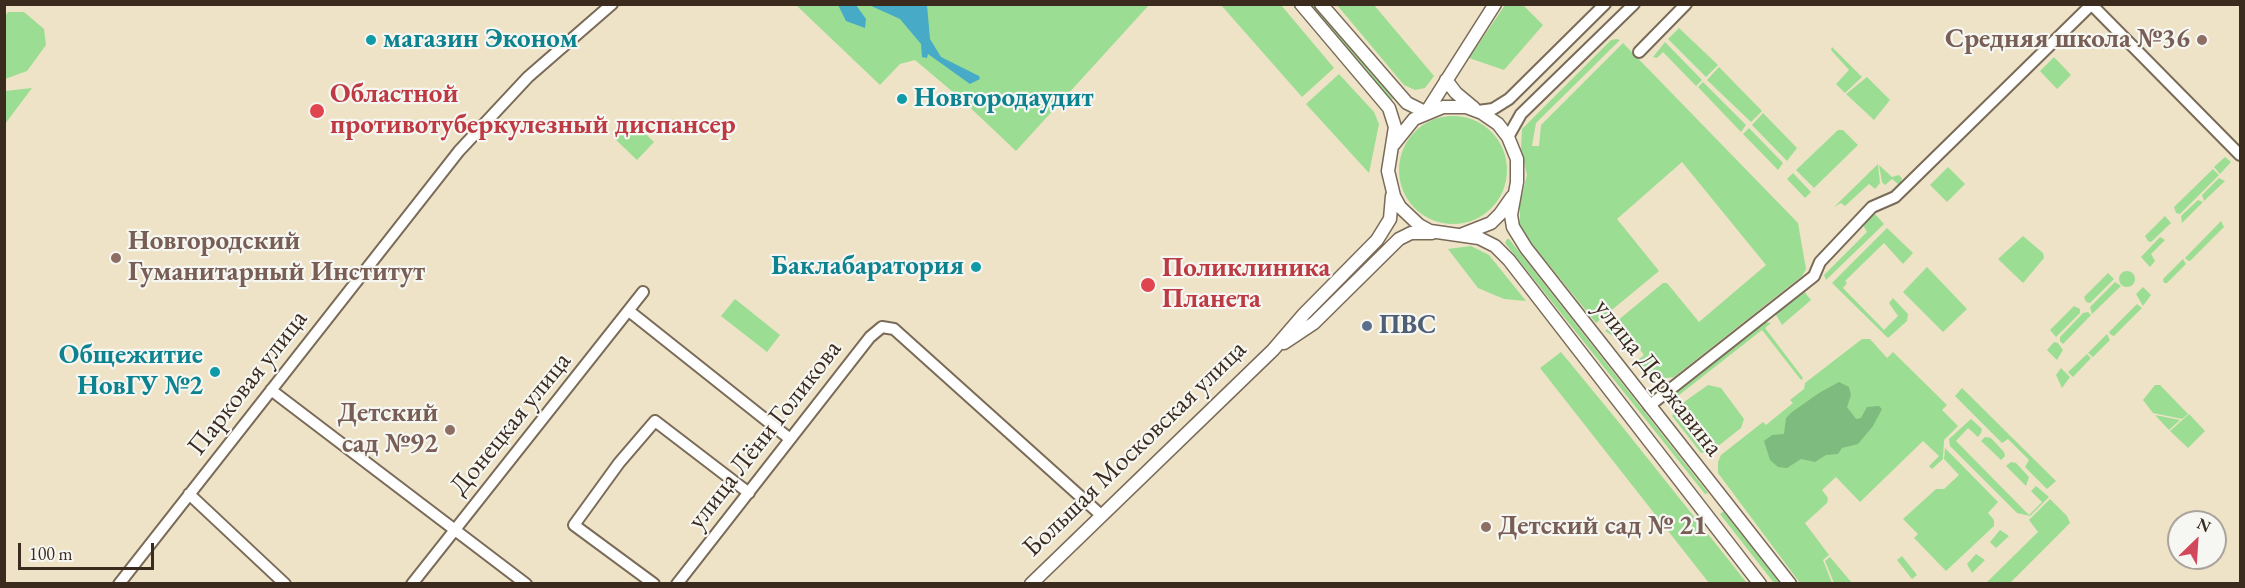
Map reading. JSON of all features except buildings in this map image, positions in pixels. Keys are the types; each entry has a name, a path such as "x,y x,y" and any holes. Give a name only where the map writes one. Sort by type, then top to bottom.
{"main road":[{"name":"улица Державина","path":"1301,4 1389,108 1395,127 1389,159 1390,183 1400,207 1408,217 1430,231 1479,238 1495,246 1509,260 1760,584"},
{"path":"1322,4 1407,103 1426,112 1454,106 1478,111"},
{"path":"1426,112 1495,4"},
{"path":"1446,80 1456,93 1498,124 1509,137"},
{"name":"улица Державина","path":"1389,159 1398,136 1410,123 1426,112"},
{"name":"улица Державина","path":"1509,137 1518,170 1511,215 1513,228 1526,248 1790,584"},
{"name":"Большая Московская улица","path":"1031,584 1273,350 1304,314 1381,236 1392,213 1390,183"},
{"path":"1449,234 1474,231 1491,223 1508,204 1514,193"},
{"name":"Большая Московская улица","path":"1273,350 1314,323 1399,239 1411,233 1449,234"},
{"path":"1706,515 1723,501"}],"street":[{"name":"Парковая улица","path":"119,584 470,139 528,77 612,4"},
{"path":"1478,111 1493,109 1509,99 1605,4"},
{"path":"1509,137 1521,114 1634,4"},
{"path":"1639,52 1686,4"},
{"path":"1649,406 1814,276 1820,262 1872,207 1895,197 2091,5 2241,155"},
{"name":"Донецкая улица","path":"412,584 643,292"},
{"path":"629,311 790,440"},
{"name":"улица Лёни Голикова","path":"677,584 874,332 882,327 894,329 1101,515"},
{"path":"271,390 526,584"},
{"path":"654,584 574,525 619,464 655,421 749,493"},
{"path":"189,495 285,584"}],"green space":[{"path":"796,5 1149,5 1016,151 960,98 915,60 900,64 880,85"},
{"path":"1221,5 1281,5 1334,68 1302,97"},
{"path":"1307,5 1315,5 1395,97 1390,101"},
{"path":"1337,5 1374,5 1434,76 1425,88 1415,90 1404,85"},
{"path":"1505,5 1523,5 1543,25 1504,70 1469,58"},
{"path":"8,12 24,12 44,29 46,45 27,71 5,79 5,16"},
{"path":"1679,28 1718,65 1706,77 1668,39"},
{"path":"1611,40 1620,40 1536,123 1532,146 1539,146 1541,125 1623,43 1798,223 1806,269 1802,276 1674,377 1650,380 1637,361 1644,355 1632,339 1625,344 1605,331 1663,283 1667,283 1699,322 1766,265 1682,162 1617,219 1659,271 1596,323 1520,229 1520,204 1527,175 1521,150 1522,129"},
{"path":"1665,42 1702,80 1696,86 1663,52 1657,58 1653,57"},
{"path":"1832,47 1862,77 1845,93 1836,84 1849,70 1831,50"},
{"path":"2054,57 2071,75 2057,89 2040,71"},
{"path":"1719,67 1762,111 1751,122 1707,80"},
{"path":"1339,74 1374,112 1379,124 1369,173 1306,104"},
{"path":"1867,77 1890,100 1874,120 1846,94"},
{"path":"1703,82 1746,125 1741,132 1698,87"},
{"path":"32,88 5,124 5,91"},
{"path":"1763,113 1797,148 1787,161 1752,125"},
{"path":"1453,116 1473,121 1491,132 1502,150 1507,170 1502,190 1491,208 1473,219 1453,224 1433,219 1415,208 1404,190 1399,170 1404,150 1415,132 1433,121"},
{"path":"630,119 654,142 637,160 613,137"},
{"path":"1749,128 1783,163 1778,170 1743,134"},
{"path":"1838,130 1843,130 1858,145 1814,188 1796,170"},
{"path":"2225,157 2231,162 2220,174 2214,167"},
{"path":"1878,164 1880,183 1875,189 1869,184 1845,206 1841,203 1834,207"},
{"path":"1879,165 1892,177 1899,175 1902,178 1900,186 1893,193 1891,191 1898,184 1892,179 1885,185 1882,182"},
{"path":"1948,167 1965,184 1947,202 1930,185"},
{"path":"2213,169 2219,175 2180,214 2176,213 2174,207"},
{"path":"1793,173 1811,192 1805,198 1787,179"},
{"path":"2219,178 2225,181 2204,201 2202,195"},
{"path":"2198,200 2203,202 2182,223 2181,216"},
{"path":"1875,214 1884,224 1826,280 1824,275 1867,232 1863,225"},
{"path":"2165,216 2171,223 2151,242 2148,241 2145,236"},
{"path":"2221,221 2224,227 2190,261 2187,260 2185,258"},
{"path":"1887,228 1913,253 1903,264 1884,243 1845,281 1847,283 1843,288 1884,330 1898,316 1889,303 1893,298 1908,314 1907,321 1888,338 1832,283"},
{"path":"2023,236 2043,253 2044,258 2023,283 1998,259"},
{"path":"2160,237 2165,240 2151,254 2155,261 2150,267 2141,257"},
{"path":"1507,239 1708,493 1705,494 1505,243"},
{"path":"1471,246 1489,255 1526,301 1504,299 1478,288 1448,249"},
{"path":"2183,259 2186,264 2167,283 2164,283 2163,279"},
{"path":"1927,267 1967,309 1943,332 1903,292"},
{"path":"2127,271 2135,279 2127,287 2119,279"},
{"path":"2108,273 2114,279 2090,303 2086,302 2084,297"},
{"path":"2115,282 2121,286 2092,314 2090,307"},
{"path":"2143,287 2151,295 2143,306 2136,294"},
{"path":"1802,289 1811,300 1782,325 1775,313"},
{"path":"735,299 780,335 767,352 721,316"},
{"path":"2137,304 2142,308 2114,336 2111,335 2109,332"},
{"path":"2074,306 2080,309 2080,313 2056,337 2050,330"},
{"path":"2088,312 2091,315 2063,344 2060,337 2083,313"},
{"path":"1763,322 1771,323 1765,328 1803,378 1801,380 1762,330 1674,399 1668,399"},
{"path":"2107,334 2110,340 2093,357 2088,353"},
{"path":"1862,339 1870,339 1887,358 1893,352 1947,405 1942,410 1958,426 1944,440 1943,459 1932,469 1929,466 1939,456 1923,441 1860,502 1836,477 1822,490 1828,498 1827,503 1805,523 1829,555 1823,560 1832,583 1800,583 1718,473 1718,462 1721,455 1763,422 1766,425 1793,403 1790,400 1804,389 1805,383"},
{"path":"2054,342 2058,343 2063,350 2057,360 2047,350"},
{"path":"1561,352 1747,583 1709,583 1540,368"},
{"path":"2087,354 2091,358 2073,377 2068,372"},
{"path":"2061,368 2070,377 2062,388 2056,375"},
{"path":"1839,382 1849,387 1851,395 1847,407 1856,419 1861,418 1867,407 1879,406 1882,409 1873,426 1858,444 1842,448 1838,454 1826,455 1815,462 1801,459 1787,468 1778,467 1770,460 1764,441 1772,435 1784,434 1786,418 1792,412"},
{"path":"1708,385 1721,388 1744,419 1741,428 1713,450 1701,453 1672,416 1677,407"},
{"path":"2155,385 2160,385 2188,414 2182,419 2153,413 2143,400"},
{"path":"1962,388 2056,481 2047,489 2025,467 2029,460 2008,439 2002,443 1955,396"},
{"path":"2189,414 2205,431 2188,448 2170,431"},
{"path":"2155,415 2180,420 2169,430"},
{"path":"1971,419 1982,429 1981,433 1978,437 1968,428 1956,441 2029,515 2042,502 2031,491 2036,486 2049,497 2030,516 2017,513 1950,446 1949,439"},
{"path":"1985,437 1991,438 2004,452 2005,456 2001,460 1981,441"},
{"path":"1945,448 1998,502 1988,513 1994,520 1994,526 1946,571 1914,538 1918,534 1903,519 1936,489 1944,489 1959,475 1944,459"},
{"path":"2011,462 2016,463 2029,477 2026,486 2006,466"},
{"path":"2050,499 2067,516 2070,523 2010,583 1986,583 2038,532 2029,520"},
{"path":"1724,512 1780,583 1774,583 1720,514"},
{"path":"2000,530 2009,536 1996,548 1990,542"},
{"path":"1976,554 1985,560 1972,573 1967,564"},
{"path":"1902,556 1917,575 1912,579 1897,560"},
{"path":"1830,557 1852,583 1834,583 1825,561"}],"water":[{"path":"838,5 856,5 866,19 865,28 846,21"},
{"path":"869,5 927,5 930,39 941,57 979,76 980,79 970,84 928,54 927,58 922,57 921,44 900,19"}],"place":[{"name":"магазин Эконом","path":"371,40"},
{"name":"Средняя школа №36","path":"2202,40"},
{"name":"Новгородаудит","path":"902,99"},
{"name":"Областной противотуберкулезный диспансер","path":"317,111"},
{"name":"Новгородский Гуманитарный Институт","path":"116,258"},
{"name":"Баклабаратория","path":"976,267"},
{"name":"Поликлиника Планета","path":"1148,285"},
{"name":"ПВС","path":"1367,326"},
{"name":"Общежитие НовГУ №2","path":"215,372"},
{"name":"Детский сад №92","path":"450,430"},
{"name":"Детский сад № 21","path":"1486,527"}]}
